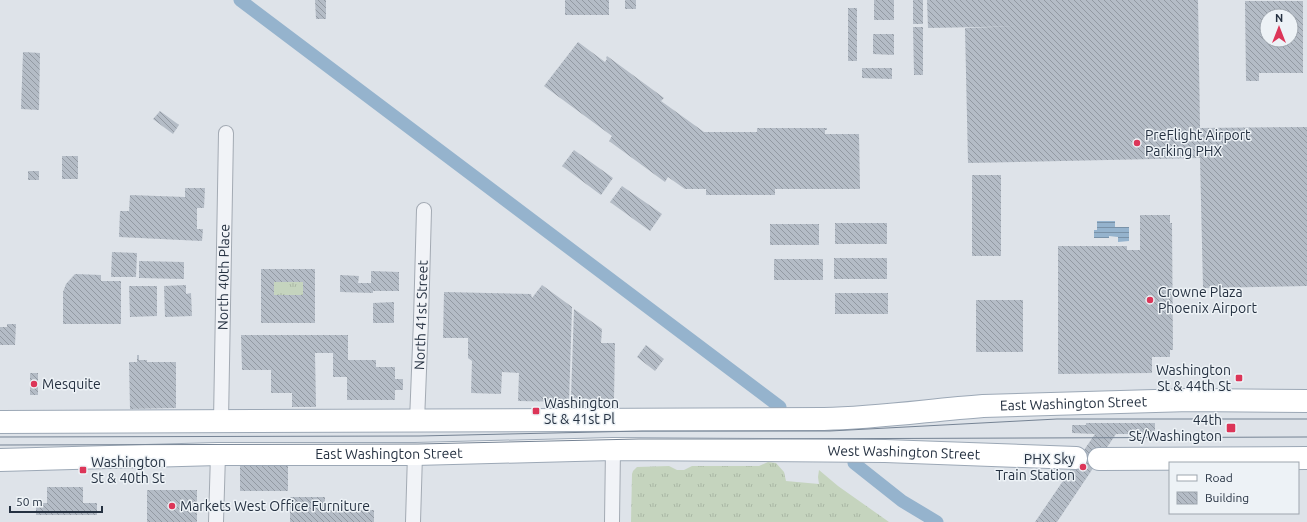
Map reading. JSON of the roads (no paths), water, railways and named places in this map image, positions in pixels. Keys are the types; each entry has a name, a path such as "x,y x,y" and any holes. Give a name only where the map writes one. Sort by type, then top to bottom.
{"main road":[{"name":"East Washington Street","path":"417,421 840,419 892,416 956,408 990,406 1190,400 1307,402"},
{"path":"0,422 417,421"},
{"name":"East Washington Street","path":"0,460 218,454 415,454 613,449 788,450"},
{"name":"West Washington Street","path":"788,450 885,451 1076,458"},
{"path":"1099,459 1307,458"}],"street":[{"name":"North 40th Place","path":"221,421 226,133"},
{"name":"North 41st Street","path":"417,421 424,210"},
{"path":"612,522 613,449"},
{"path":"216,522 218,454"},
{"path":"413,522 415,454"}],"water":[{"path":"1097,221 1115,221 1115,227 1129,227 1129,241 1118,242 1118,237 1109,236 1109,238 1094,238 1094,230 1097,230"}],"waterway":[{"path":"240,0 780,407"},
{"path":"854,463 902,501 937,522"}],"tram line":[{"path":"0,437 419,436 642,431 830,431 1057,419 1307,419"},
{"path":"0,445 418,444 639,439 1307,437"}],"place":[{"name":"PreFlight Airport Parking PHX","path":"1137,143"},
{"name":"Crowne Plaza Phoenix Airport","path":"1150,300"},
{"name":"Washington St & 44th St","path":"1239,378"},
{"name":"Mesquite","path":"34,384"},
{"name":"Washington St & 41st Pl","path":"536,411"},
{"name":"44th St/Washington","path":"1231,428"},
{"name":"PHX Sky Train Station","path":"1083,467"},
{"name":"Washington St & 40th St","path":"83,470"},
{"name":"Markets West Office Furniture","path":"172,506"}]}
